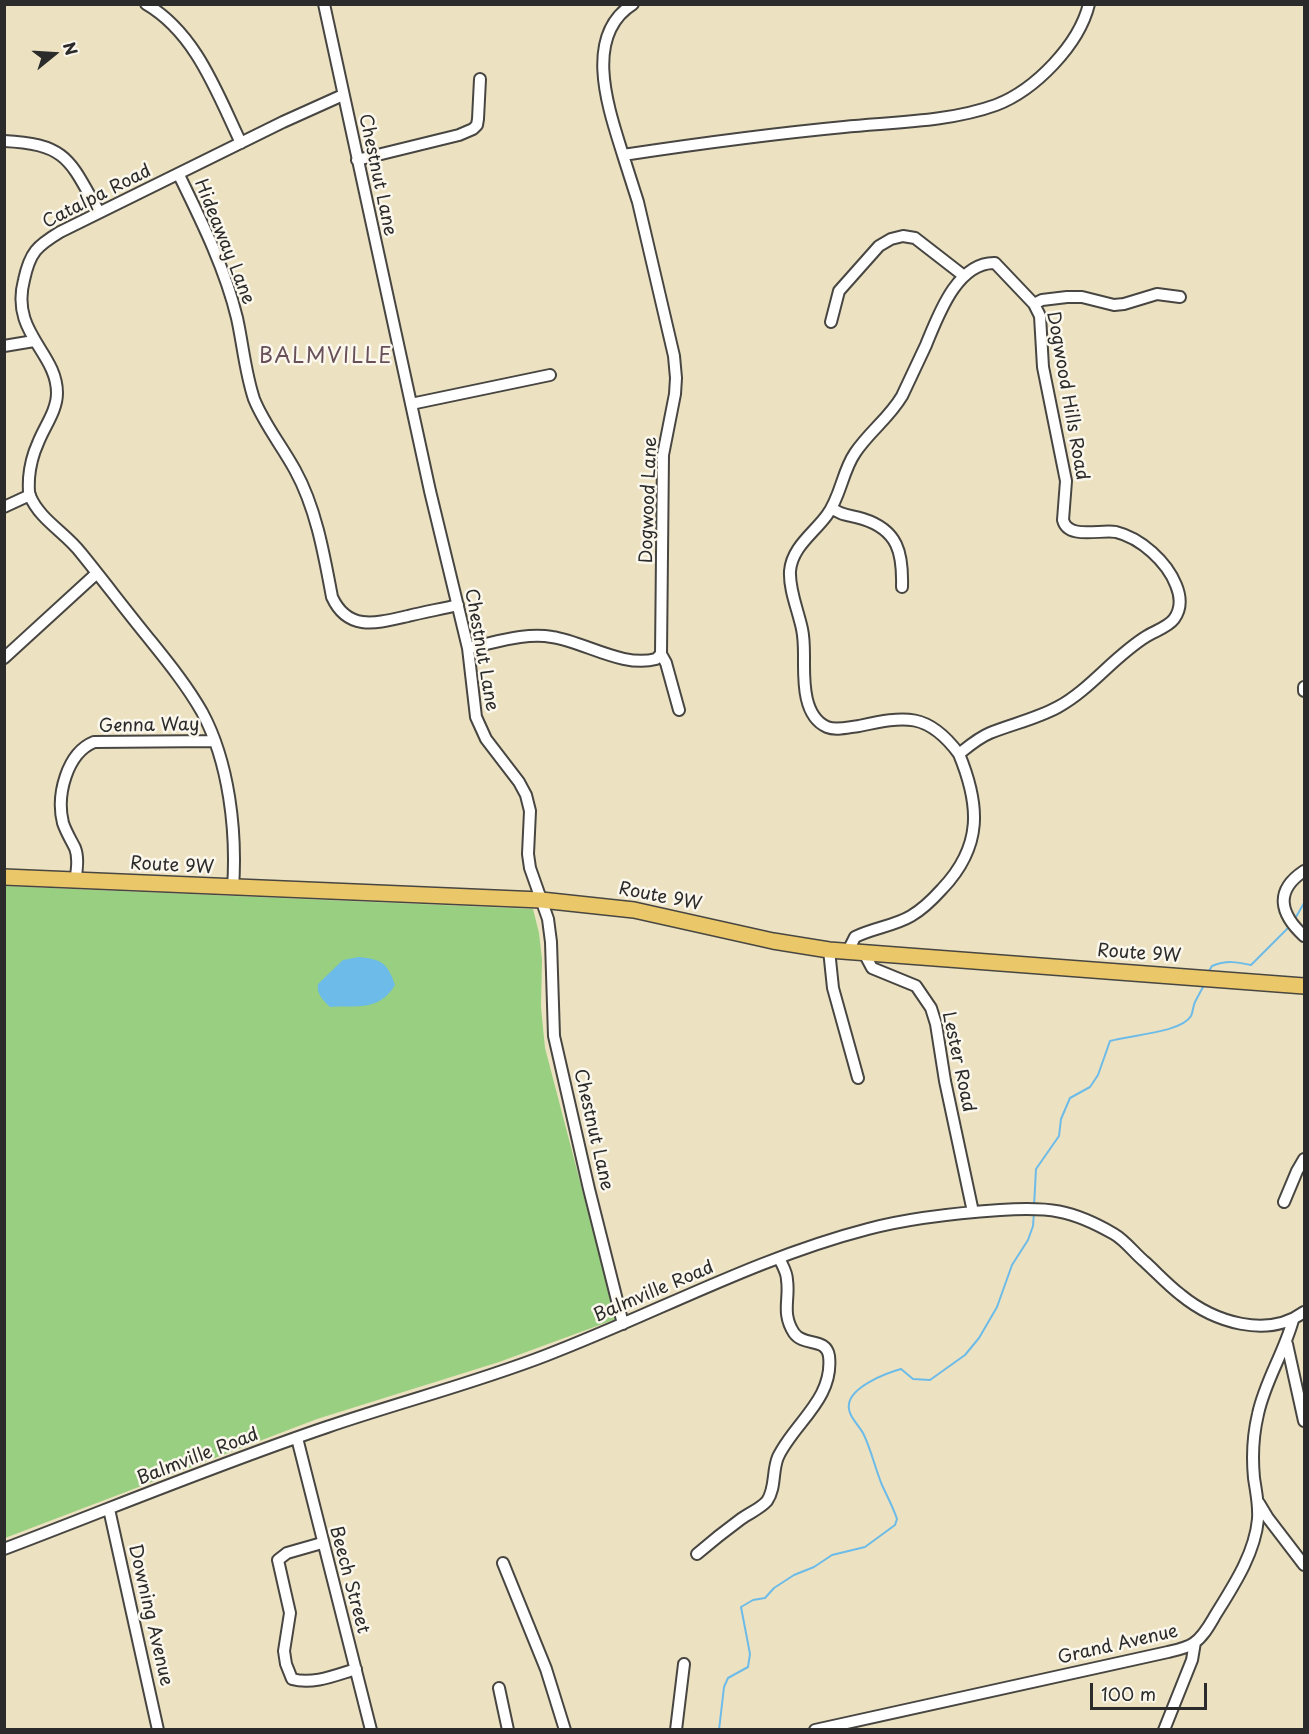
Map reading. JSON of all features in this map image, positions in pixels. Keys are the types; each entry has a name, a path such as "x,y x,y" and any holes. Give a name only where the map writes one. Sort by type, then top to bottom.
{"highway":[{"name":"Route 9W","path":"4,877 541,900 634,910 773,941 829,950 1305,986"}],"street":[{"path":"146,4 164,16 195,52 241,142"},
{"name":"Chestnut Lane","path":"324,4 411,404 468,648 472,698 479,727 519,782 526,795 530,811 528,854 530,868 548,919 551,942 554,1035 623,1324"},
{"name":"Dogwood Lane","path":"633,4 617,19 608,35 603,71 606,93 638,202 674,356 676,378 663,455 661,654"},
{"path":"623,155 827,129 953,116 998,104 1022,92 1059,58 1074,38 1089,4"},
{"path":"357,160 459,135 473,129 478,119 480,79"},
{"name":"Catalpa Road","path":"30,495 31,462 50,420 57,393 55,377 34,341 20,299 22,283 31,256 41,244 99,212 343,95"},
{"path":"4,141 33,143 57,152 75,170 99,212"},
{"name":"Hideaway Lane","path":"179,175 207,235 230,295 247,375 255,399 263,417 296,470 305,492 317,529 336,607 350,619 366,623 458,605"},
{"path":"831,322 839,291 879,246 891,239 903,236 915,238 964,276"},
{"name":"Dogwood Hills Road","path":"856,952 855,937 901,920 924,906 947,884 964,860 971,845 974,834 974,810 967,772 959,754 938,730 926,723 913,720 894,720 837,728 827,727 814,713 806,693 804,642 790,574 796,552 832,508 848,464 862,443 895,408 952,291 964,276 987,262 995,263 1034,304 1041,321 1043,366 1066,481 1063,520 1065,525 1072,531 1118,532 1137,541 1156,556 1168,570 1175,582 1181,603 1173,621 1135,644 1077,694 1031,720 989,733 959,754"},
{"path":"1034,304 1042,300 1066,297 1082,297 1114,305 1157,294 1180,297"},
{"path":"4,346 34,341"},
{"path":"411,404 550,375"},
{"path":"4,507 30,495 45,518 80,551 181,679 203,714 215,741 232,818 235,856 233,888"},
{"path":"832,508 846,516 860,518 886,530 899,549 902,559 902,587"},
{"path":"4,658 96,573"},
{"path":"468,648 530,636 549,636 636,662 656,659 661,654 666,663 679,710"},
{"name":"Genna Way","path":"75,881 77,856 63,823 62,799 65,777 81,749 94,742 215,741"},
{"path":"1305,871 1293,879 1286,888 1283,908 1297,930 1305,936"},
{"path":"829,950 833,988 858,1078"},
{"name":"Lester Road","path":"856,952 872,968 916,986 931,1008 973,1212"},
{"path":"1284,1202 1297,1171 1305,1159"},
{"name":"Balmville Road","path":"4,1549 297,1438 359,1416 495,1374 623,1324 734,1275 834,1238 872,1227 973,1212 1051,1209 1080,1217 1116,1235 1181,1295 1211,1313 1234,1322 1260,1326 1293,1320 1305,1312"},
{"path":"697,1554 769,1498 778,1457 816,1404 826,1382 829,1362 826,1348 822,1344 807,1342 799,1338 789,1322 785,1302 788,1282 779,1258"},
{"name":"Grand Avenue","path":"815,1730 1168,1652 1188,1647 1195,1642 1206,1629 1242,1568 1255,1536 1259,1502 1253,1465 1253,1444 1258,1414 1265,1390 1287,1344 1293,1320"},
{"path":"1287,1344 1305,1421"},
{"name":"Beech Street","path":"297,1438 371,1730"},
{"path":"1259,1502 1268,1518 1305,1566"},
{"name":"Downing Avenue","path":"109,1509 158,1730"},
{"path":"322,1543 287,1553 278,1560 290,1613 284,1651 286,1664 292,1679 300,1681 310,1681 356,1669"},
{"path":"503,1563 546,1669 565,1730"},
{"path":"1164,1730 1192,1660 1195,1642"},
{"path":"676,1730 684,1664"},
{"path":"499,1688 507,1730"}],"green space":[{"path":"4,886 533,909 542,960 541,1007 545,1048 616,1319 499,1362 317,1419 5,1538"}],"water":[{"path":"359,957 373,959 383,964 390,972 395,985 382,1000 374,1003 330,1007 319,994 318,984 343,960"}],"waterway":[{"path":"1296,917 1304,903"},
{"path":"1209,971 1212,966 1227,962 1251,965 1290,926"},
{"path":"1034,1206 1036,1169 1059,1136 1061,1119 1070,1098 1090,1087 1098,1075 1110,1041 1166,1030 1185,1022 1191,1016 1204,985"},
{"path":"719,1730 724,1687 728,1678 748,1667 750,1654 741,1607 753,1600 765,1598 774,1588 794,1575 814,1567 832,1555 865,1547 895,1525 897,1519 866,1439 850,1412 851,1398 870,1382 901,1369 913,1379 930,1380 965,1355 979,1338 997,1307 1012,1265 1028,1240 1033,1226 1034,1212"}],"district":[{"name":"BALMVILLE","path":"326,357"}]}
